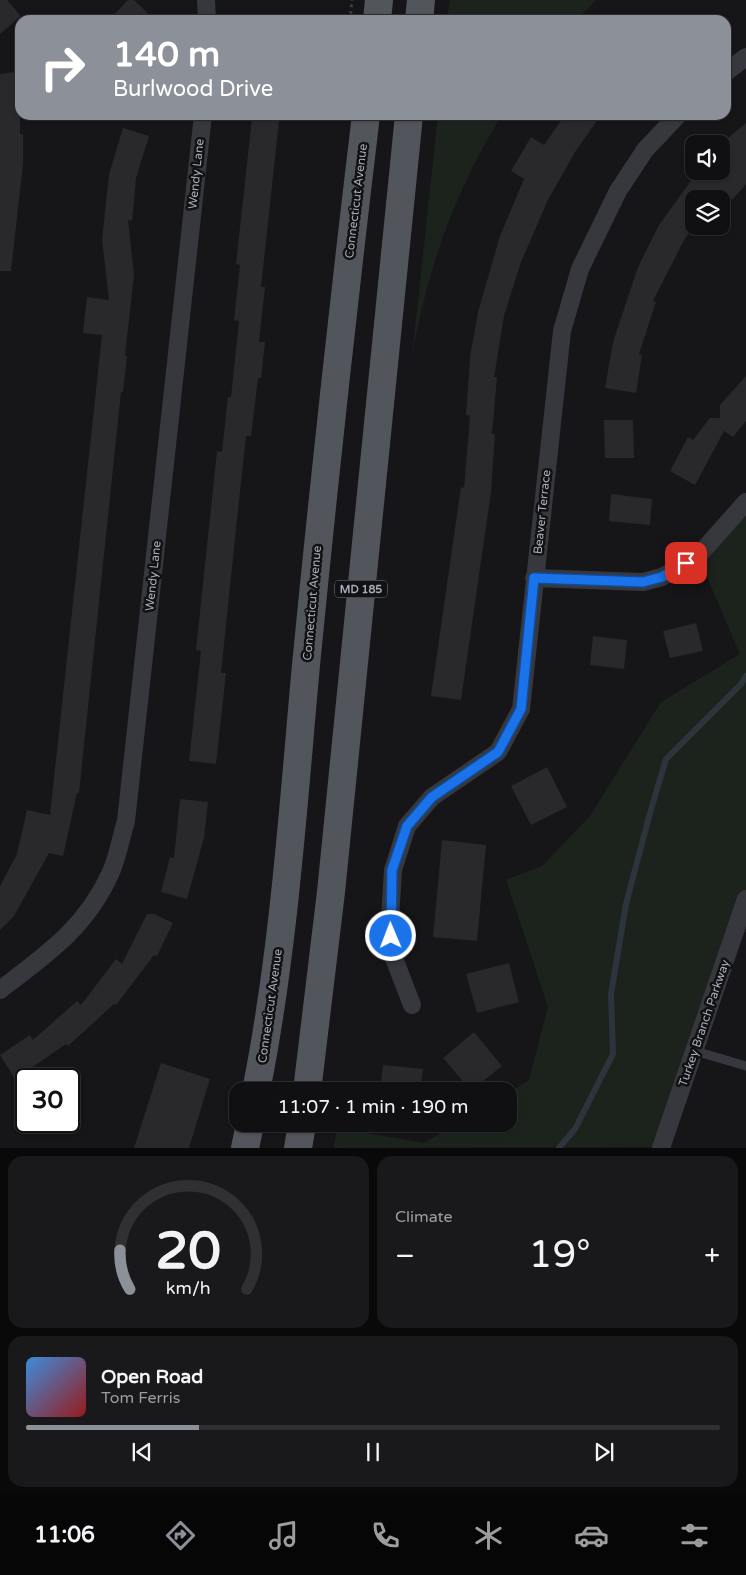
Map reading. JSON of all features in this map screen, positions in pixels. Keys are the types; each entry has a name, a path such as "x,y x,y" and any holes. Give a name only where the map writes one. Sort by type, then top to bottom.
{"main road":[{"path":"378,15 379,0"},
{"path":"420,15 421,0"},
{"name":"Connecticut Avenue","path":"258,1082 264,1052 283,912 329,433 365,120"},
{"name":"MD 185","path":"308,1082 331,892 408,120"},
{"path":"245,1148 248,1132"},
{"path":"298,1148 301,1132"}],"street":[{"path":"206,0 207,15"},
{"path":"731,68 746,57"},
{"name":"Wendy Lane","path":"0,990 54,948 86,917 112,871 126,821 202,120"},
{"name":"Beaver Terrace","path":"412,1006 392,953 392,870 407,826 432,797 498,752 521,709 562,331 580,269 618,191 645,150 673,120"},
{"path":"534,578 643,582 662,577 698,556 746,502"},
{"name":"Turkey Branch Parkway","path":"661,1148 746,899"}],"lane":[{"path":"695,1051 746,1066"}],"path":[{"path":"350,15 352,0"}],"shaded area":[{"path":"450,0 596,0 581,15 448,15"},
{"path":"437,120 499,120 470,172 445,232 426,293 412,357"},
{"path":"746,502 746,899 661,1147 334,1148 336,1132 360,1132 424,1143 443,1132 517,1132 517,1087 529,1080 548,1007 506,880 542,866 590,816 661,702 740,654 698,556"}],"building":[{"path":"0,0 7,0 20,15 15,15 15,21 0,34"},
{"path":"128,0 134,0 150,15 114,15"},
{"path":"15,72 15,120 20,120 20,134 23,134 23,164 11,271 0,271 0,74"},
{"path":"252,120 279,121 261,287 265,287 259,342 265,342 261,378 258,378 251,436 246,436 221,673 226,673 216,764 189,761 201,651 196,650 217,451 222,452 228,397 231,397 239,321 234,320 240,265 236,264"},
{"path":"562,120 597,120 575,152 548,200 521,262 504,316 494,377 497,377 492,434 495,434 491,492 461,700 431,696 461,487 464,488 470,416 466,415 470,357 478,312 500,236 524,179 511,171 531,137 544,145"},
{"path":"746,123 746,184 733,199 730,199 730,190 685,190 685,235 687,235 653,301 656,302 639,354 642,355 636,393 605,388 613,342 638,267 659,225 692,180 730,180 730,136"},
{"path":"123,128 149,136 136,178 132,221 128,220 134,275 125,355 127,356 123,392 121,392 79,793 77,793 63,856 49,853 14,916 0,930 0,886 17,854 27,810 50,815 102,335 83,333 87,297 109,300 102,240 109,174"},
{"path":"746,376 746,421 733,437 724,431 695,485 670,471 688,437 693,440 710,418 720,418 720,405"},
{"path":"604,420 633,420 634,458 605,458"},
{"path":"611,494 652,499 650,525 609,521"},
{"path":"696,623 703,651 670,658 663,631"},
{"path":"593,636 627,640 624,669 590,665"},
{"path":"547,767 567,807 531,825 511,786"},
{"path":"180,799 208,802 204,838 187,899 161,892 170,857 174,858"},
{"path":"442,840 486,845 477,941 433,937"},
{"path":"147,914 154,914 173,923 157,956 154,955 116,1005 114,1004 68,1046 66,1044 31,1068 15,1068 15,1079 0,1055 30,1035 33,1040 77,1001 81,1005 116,959 122,964"},
{"path":"509,963 519,1002 477,1013 466,974"},
{"path":"474,1032 502,1066 482,1082 463,1082 443,1058"},
{"path":"161,1063 210,1079 189,1148 134,1148"},
{"path":"383,1065 423,1069 421,1082 381,1082"}],"waterway":[{"path":"559,1148 575,1129 613,1054 611,994 626,904 666,759 741,684 746,676"}],"route":[{"path":"391,936 392,870 407,826 432,797 498,752 521,709 534,578 643,582 662,577 686,563"}]}
